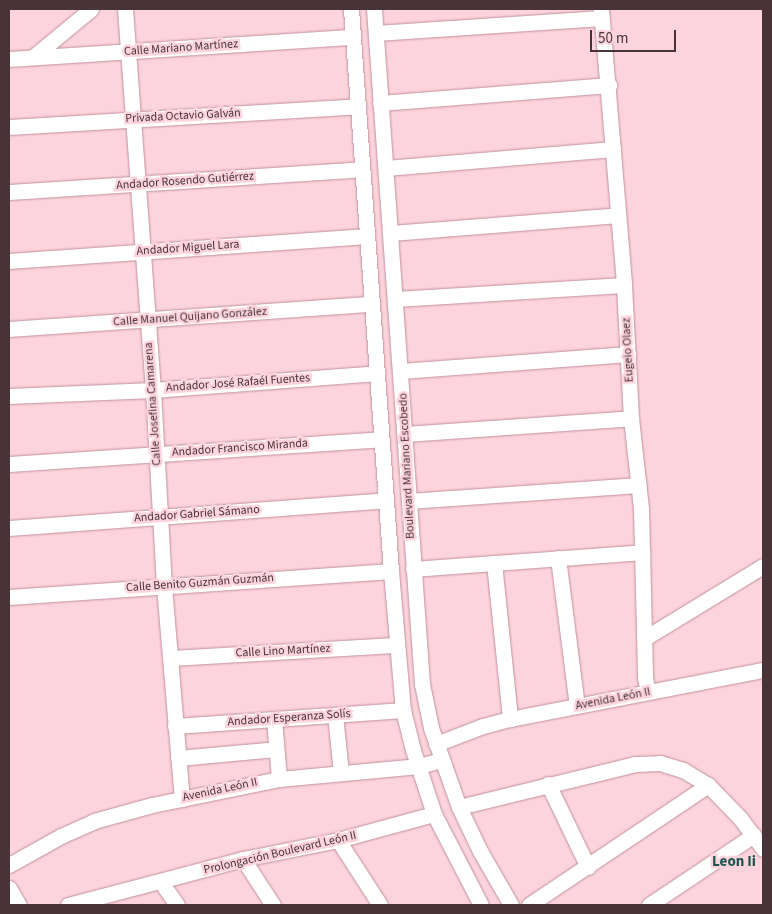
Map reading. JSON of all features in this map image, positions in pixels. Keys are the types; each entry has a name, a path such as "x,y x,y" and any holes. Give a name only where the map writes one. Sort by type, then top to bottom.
{"street":[{"path":"33,58 91,9"},
{"name":"Calle Josefina Camarena","path":"125,9 164,586 182,798"},
{"name":"Boulevard Mariano Escobedo","path":"351,9 396,645 403,710 434,814 481,905"},
{"name":"Boulevard Mariano Escobedo","path":"374,9 400,352 422,684 436,744 459,807 480,851 511,905"},
{"path":"376,33 601,13"},
{"name":"Eugeio Olaez","path":"601,13 609,85 624,286 631,418 638,485 642,552 645,678 648,692"},
{"name":"Calle Mariano Martínez","path":"9,59 353,37"},
{"path":"380,103 609,85"},
{"name":"Privada Octavio Galván","path":"9,127 358,106"},
{"path":"386,168 613,149"},
{"name":"Andador Rosendo Gutiérrez","path":"9,192 362,169"},
{"path":"391,233 618,215"},
{"name":"Andador Miguel Lara","path":"9,261 367,236"},
{"path":"396,299 624,286"},
{"name":"Calle Manuel Quijano González","path":"9,329 147,321 371,304"},
{"path":"375,354 400,352"},
{"path":"401,371 628,354"},
{"name":"Andador José Rafaél Fuentes","path":"9,396 152,390 376,373"},
{"path":"405,434 631,418"},
{"name":"Andador Francisco Miranda","path":"9,464 381,439"},
{"path":"409,501 638,485"},
{"name":"Andador Gabriel Sámano","path":"9,528 386,500"},
{"path":"413,569 642,552"},
{"path":"558,558 577,706"},
{"path":"494,563 510,720"},
{"path":"644,638 763,566"},
{"name":"Calle Benito Guzmán Guzmán","path":"9,597 391,571"},
{"name":"Calle Lino Martínez","path":"170,658 396,645"},
{"name":"Avenida León II","path":"436,744 483,726 763,670"},
{"name":"Andador Esperanza Solís","path":"175,726 403,710"},
{"path":"335,715 341,773"},
{"path":"274,719 279,778"},
{"path":"178,758 276,749"},
{"name":"Avenida León II","path":"9,865 61,836 94,821 182,798 279,778 419,766 442,760"},
{"path":"459,807 548,784 646,762 674,766 696,776 708,785 754,835 763,849"},
{"path":"548,784 588,867"},
{"path":"529,905 708,785"},
{"name":"Prolongación Boulevard León II","path":"68,905 95,903 243,859 338,840 434,814"},
{"path":"649,905 754,835"},
{"path":"338,840 380,905"},
{"path":"243,859 273,905"},
{"path":"161,882 177,905"}],"district":[{"name":"Leon Ii","path":"734,862"}]}
